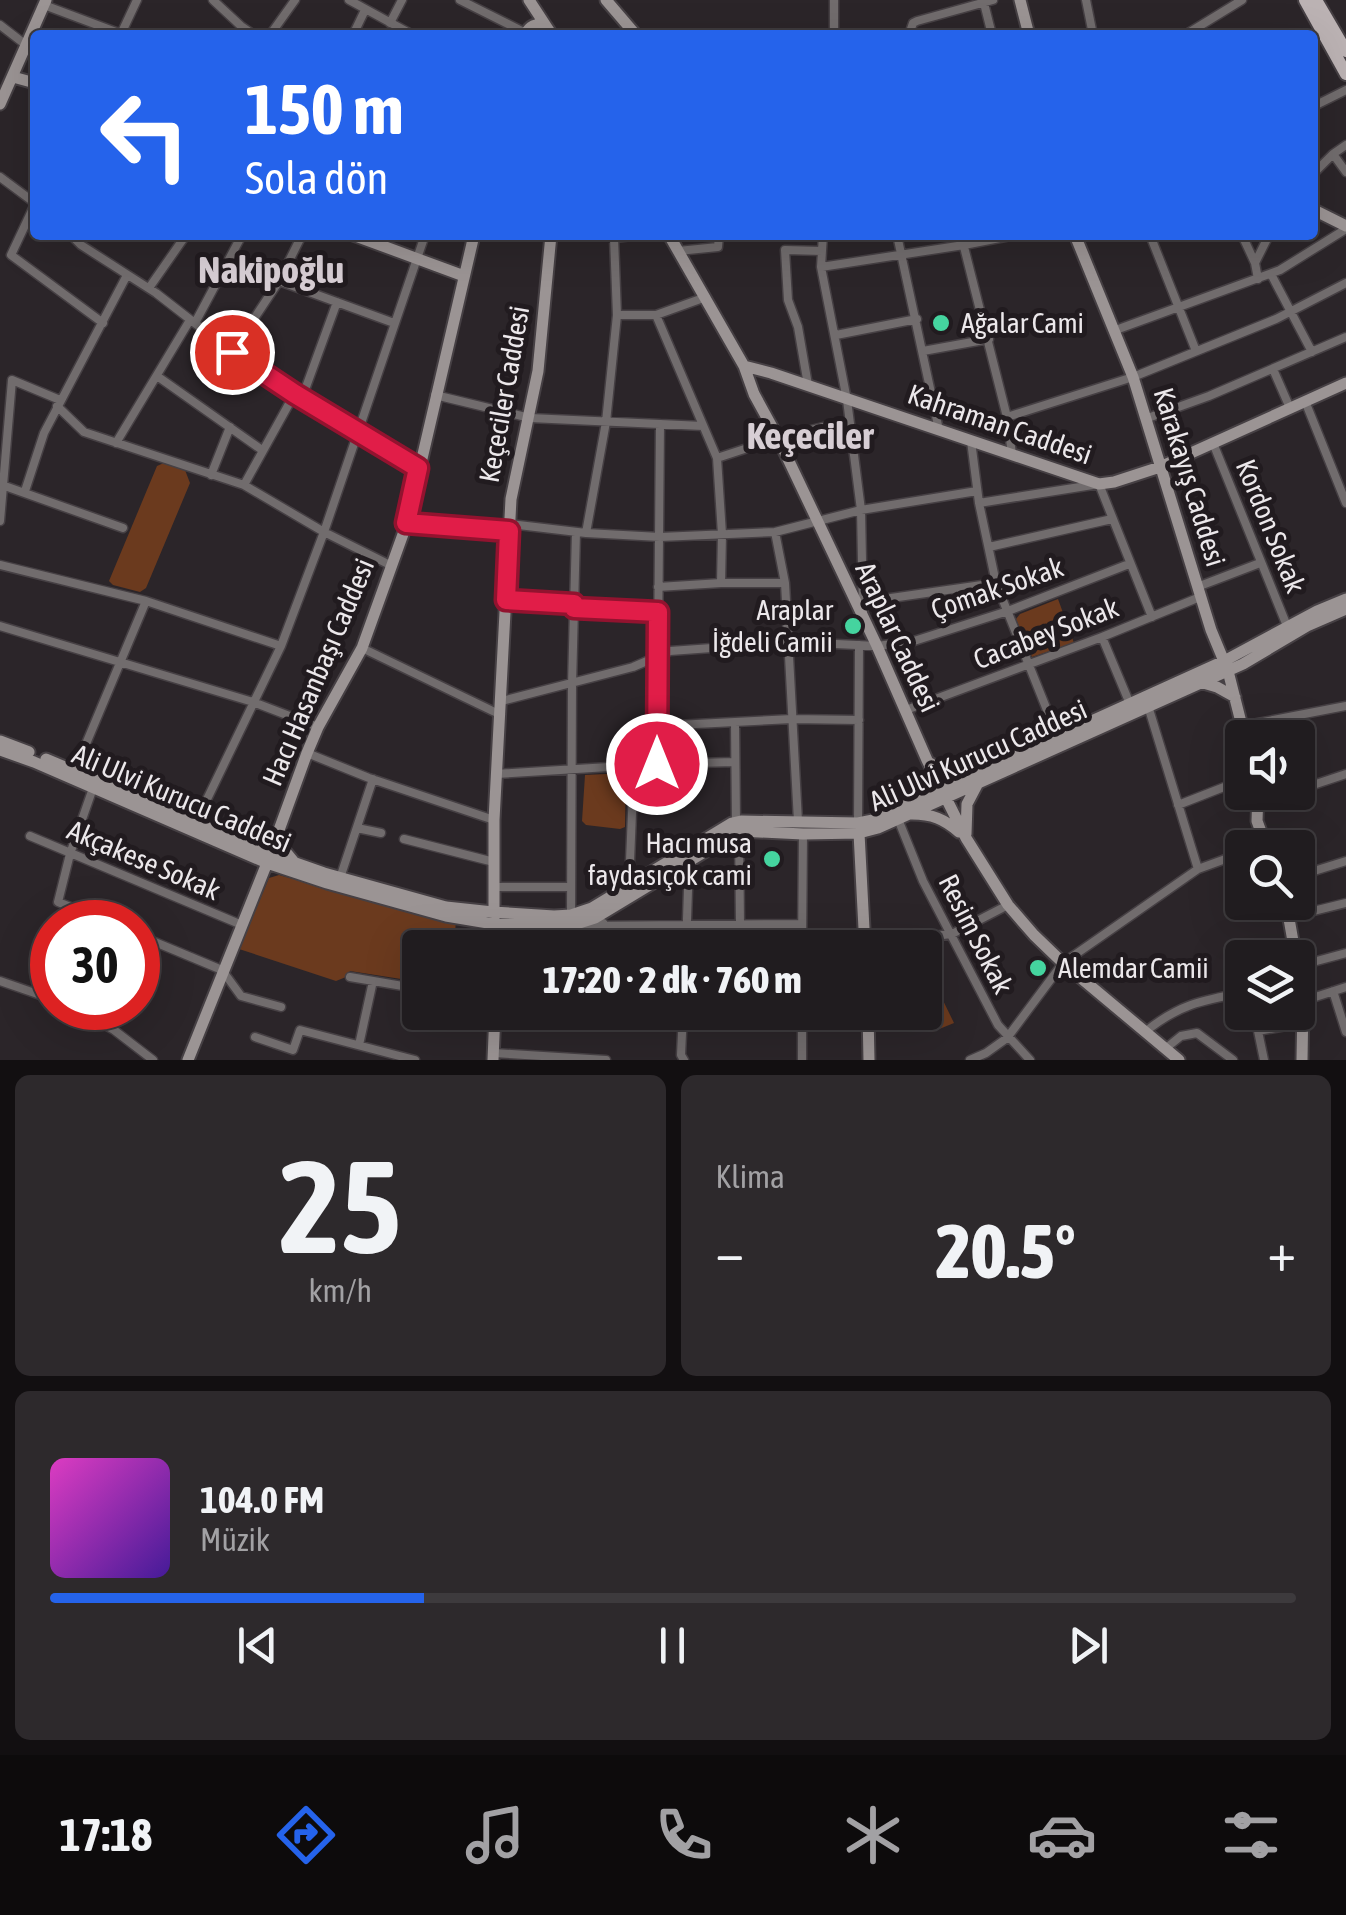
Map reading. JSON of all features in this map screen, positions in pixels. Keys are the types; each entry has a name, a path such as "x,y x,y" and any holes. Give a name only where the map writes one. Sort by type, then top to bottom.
{"main road":[{"path":"1305,0 1346,74"},
{"path":"1316,0 1346,51"}],"street":[{"path":"124,30 137,0"},
{"path":"214,0 247,30"},
{"path":"274,30 295,0"},
{"path":"349,0 404,30"},
{"path":"390,22 402,0"},
{"path":"460,0 522,30"},
{"path":"526,30 529,0"},
{"path":"529,0 549,30"},
{"path":"606,0 632,30"},
{"path":"834,0 834,30"},
{"path":"1020,0 1028,30"},
{"path":"1086,0 1091,30"},
{"path":"1220,0 1226,10"},
{"path":"1193,30 1242,0"},
{"path":"911,30 917,21 988,1 991,30"},
{"path":"33,30 45,2 112,30"},
{"path":"355,30 365,10"},
{"path":"1202,24 1206,30"},
{"path":"0,25 26,45"},
{"path":"0,104 30,36"},
{"path":"13,77 30,82"},
{"path":"1318,104 1346,90"},
{"path":"1318,169 1346,145"},
{"path":"1333,154 1346,172"},
{"path":"0,177 30,199"},
{"path":"1113,331 1271,274 1346,228 1318,212"},
{"path":"30,214 11,255 103,323"},
{"path":"77,240 149,288 232,352 418,468"},
{"path":"149,288 183,240"},
{"path":"116,443 239,240"},
{"path":"232,352 279,281 300,240"},
{"path":"368,240 464,276"},
{"path":"196,822 280,646 324,532 424,240"},
{"name":"Hacı Hasanbaşı Caddesi","path":"188,1060 307,752 362,648 392,566 406,523 473,240"},
{"name":"Keçeciler Caddesi","path":"494,930 494,820 511,499 538,371 551,240"},
{"path":"570,920 574,606 581,533 606,422 616,316 609,240"},
{"name":"Araplar Caddesi","path":"672,240 744,366 966,838 1008,905 1062,964 1179,1060"},
{"path":"678,251 718,247 719,240"},
{"path":"823,240 822,267 847,400 861,510 862,616"},
{"path":"898,240 939,430"},
{"path":"962,240 1007,417 1012,454"},
{"path":"822,267 990,240"},
{"name":"Karakayış Caddesi","path":"1076,240 1133,377 1241,720"},
{"path":"1152,240 1196,352"},
{"path":"1244,240 1258,279"},
{"path":"1255,264 1267,240"},
{"path":"808,386 798,327 788,300 785,250 822,251"},
{"path":"25,491 58,403 127,274"},
{"path":"1271,274 1312,352"},
{"path":"279,281 394,323"},
{"path":"1007,417 1133,377 1292,311 1346,283"},
{"path":"616,316 656,315 706,298"},
{"path":"244,486 262,450 299,396 336,302"},
{"path":"656,315 718,458 721,583"},
{"path":"836,335 917,318"},
{"path":"1145,419 1346,337"},
{"path":"923,351 989,340"},
{"name":"Kahraman Caddesi","path":"744,366 1099,484 1160,467 1346,383"},
{"path":"1273,369 1290,408"},
{"path":"754,394 758,381 771,372"},
{"path":"157,376 262,450"},
{"path":"0,521 12,380 58,403 84,432 244,486 392,566"},
{"path":"0,388 11,393"},
{"path":"435,395 530,418 703,426"},
{"path":"1305,401 1346,503"},
{"path":"718,458 778,438 848,422"},
{"path":"657,764 660,424"},
{"path":"211,474 230,427"},
{"path":"971,440 996,583 1057,735"},
{"name":"Kordon Sokak","path":"1213,443 1287,626"},
{"path":"980,504 1099,484 1152,617"},
{"path":"2,485 123,528"},
{"path":"406,523 660,537 776,532 861,510 978,491"},
{"path":"989,547 1112,518"},
{"path":"776,532 785,583 798,821"},
{"name":"Cacabey Sokak","path":"906,710 1152,617 1260,562"},
{"name":"Çomak Sokak","path":"501,708 670,652 786,642 878,646 914,640 1008,611 1129,564"},
{"path":"0,565 146,601 280,646"},
{"path":"658,586 785,583"},
{"path":"864,602 996,583"},
{"name":"Ali Ulvi Kurucu Caddesi","path":"0,750 327,883 428,911 584,923 603,920 738,826 803,834 858,828 907,812 1200,682 1287,626 1346,599"},
{"path":"506,600 658,612"},
{"path":"75,770 146,601"},
{"name":"Ali Ulvi Kurucu Caddesi","path":"973,781 1057,735 1226,666 1346,609"},
{"path":"0,626 253,702 318,726"},
{"path":"1211,630 1226,644 1246,650"},
{"path":"1102,637 1130,704"},
{"path":"860,646 858,828 864,930"},
{"path":"362,648 501,708"},
{"path":"1200,682 1234,697"},
{"path":"1148,706 1198,869"},
{"path":"1291,720 1346,706"},
{"path":"657,726 792,718 859,720"},
{"path":"735,722 740,924"},
{"name":"Ali Ulvi Kurucu Caddesi","path":"0,741 196,822 268,858 494,918"},
{"path":"307,752 494,820"},
{"path":"926,760 947,774 973,781 967,804 966,838"},
{"path":"926,760 928,780 907,812 941,819 966,838"},
{"path":"496,774 734,762"},
{"path":"628,887 634,765"},
{"path":"1315,784 1346,774"},
{"path":"340,878 374,779"},
{"path":"1178,805 1225,787"},
{"path":"58,900 93,788"},
{"name":"Ali Ulvi Kurucu Caddesi","path":"570,920 738,826 798,821 858,828 907,812"},
{"name":"Resim Sokak","path":"907,812 923,881 998,1025 1030,1060"},
{"path":"357,828 381,832"},
{"path":"250,846 278,832 295,863"},
{"path":"802,930 803,834"},
{"name":"Akçakese Sokak","path":"30,836 242,925"},
{"path":"404,839 494,862"},
{"path":"970,1060 1008,1038 1062,964 1198,869 1225,859"},
{"path":"686,930 688,860"},
{"path":"1315,871 1346,861"},
{"path":"460,908 477,906 494,887 571,887"},
{"path":"1315,910 1346,903"},
{"path":"942,935 952,934 1008,905"},
{"path":"603,930 603,920 686,925 802,924"},
{"path":"160,944 222,970 242,996 280,1007"},
{"path":"1315,962 1346,953"},
{"path":"350,977 402,986"},
{"path":"0,981 30,991"},
{"path":"359,1045 374,981"},
{"path":"1315,997 1346,987"},
{"path":"1333,991 1346,1032"},
{"path":"1146,1032 1182,1007 1225,997"},
{"path":"114,1030 153,1060"},
{"path":"255,1037 294,1050 300,1030 415,1060"},
{"path":"494,1030 493,1056 606,1060"},
{"path":"683,1030 684,1060"},
{"path":"802,1030 802,1060"},
{"path":"868,1030 869,1060"},
{"path":"1258,1030 1264,1060"},
{"path":"1302,1060 1303,1030"},
{"path":"1165,1049 1181,1036 1197,1033 1233,1060"}],"shaded area":[{"path":"166,462 185,470 190,483 146,588 140,592 113,585 109,581 157,466"},
{"path":"1058,599 1074,643 1032,657 1016,619"},
{"path":"626,773 625,827 586,825 582,821 585,775"},
{"path":"279,875 456,920 455,930 402,930 402,979 350,971 336,981 239,949 269,878"},
{"path":"942,998 954,1023 942,1028"}],"place":[{"name":"Ağalar Cami","path":"941,323"},
{"name":"Araplar İğdeli Camii","path":"853,626"},
{"name":"Hacı musa faydasıçok cami","path":"772,859"},
{"name":"Alemdar Camii","path":"1038,968"}],"district":[{"name":"Nakipoğlu","path":"271,270"},
{"name":"Keçeciler","path":"810,436"}],"route":[{"path":"232,352 418,468 406,523 509,531 506,600 658,612 657,764"}]}
